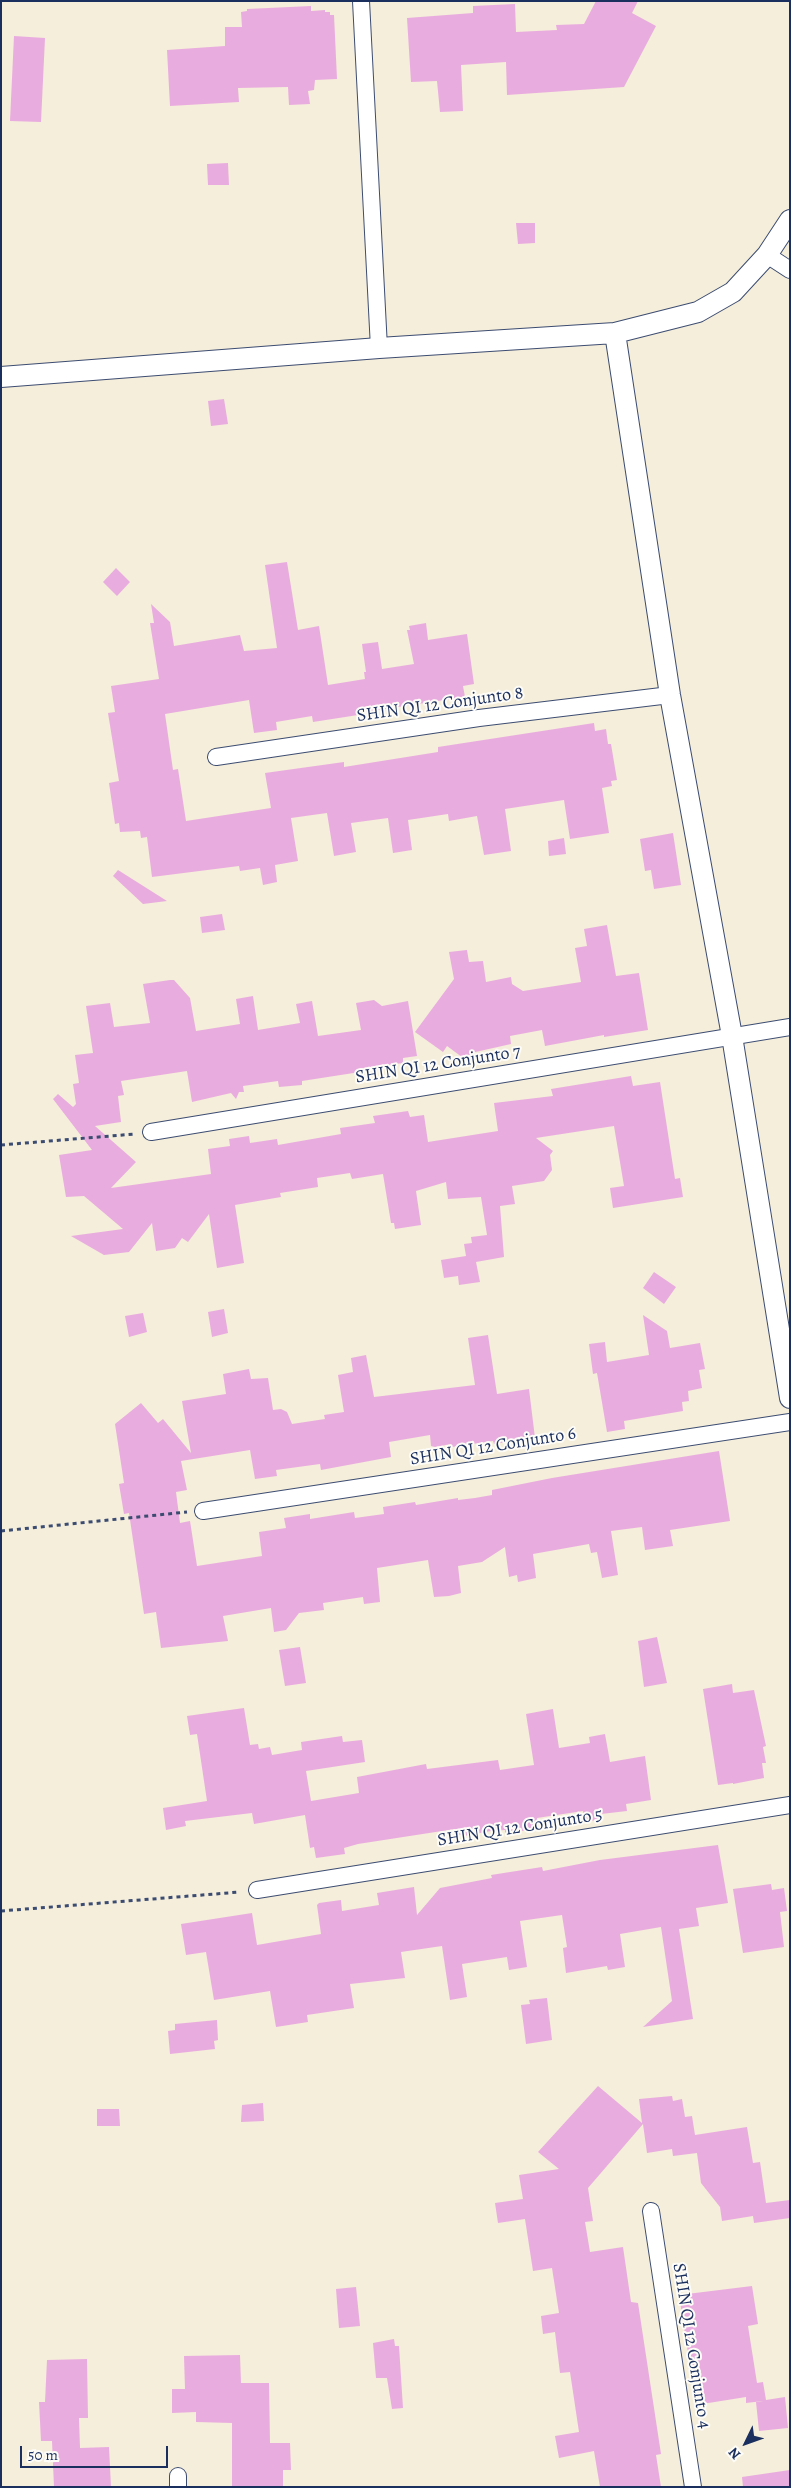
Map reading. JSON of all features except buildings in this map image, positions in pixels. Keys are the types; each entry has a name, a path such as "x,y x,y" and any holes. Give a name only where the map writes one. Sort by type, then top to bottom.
{"street":[{"path":"361,1 379,348"},
{"path":"1,377 379,348 616,333 698,312 732,292 767,255 790,220"},
{"path":"767,255 790,270"},
{"path":"616,333 670,695 732,1036 789,1390"},
{"name":"SHIN QI 12 Conjunto 8","path":"216,757 479,718 670,695"},
{"name":"SHIN QI 12 Conjunto 7","path":"151,1132 790,1027"},
{"name":"SHIN QI 12 Conjunto 6","path":"202,1511 790,1422"},
{"name":"SHIN QI 12 Conjunto 5","path":"257,1890 790,1805"},
{"name":"SHIN QI 12 Conjunto 4","path":"651,2211 693,2487"}],"path":[{"path":"1,1145 151,1132"},
{"path":"1,1531 202,1511"},
{"path":"1,1912 257,1890"}]}
